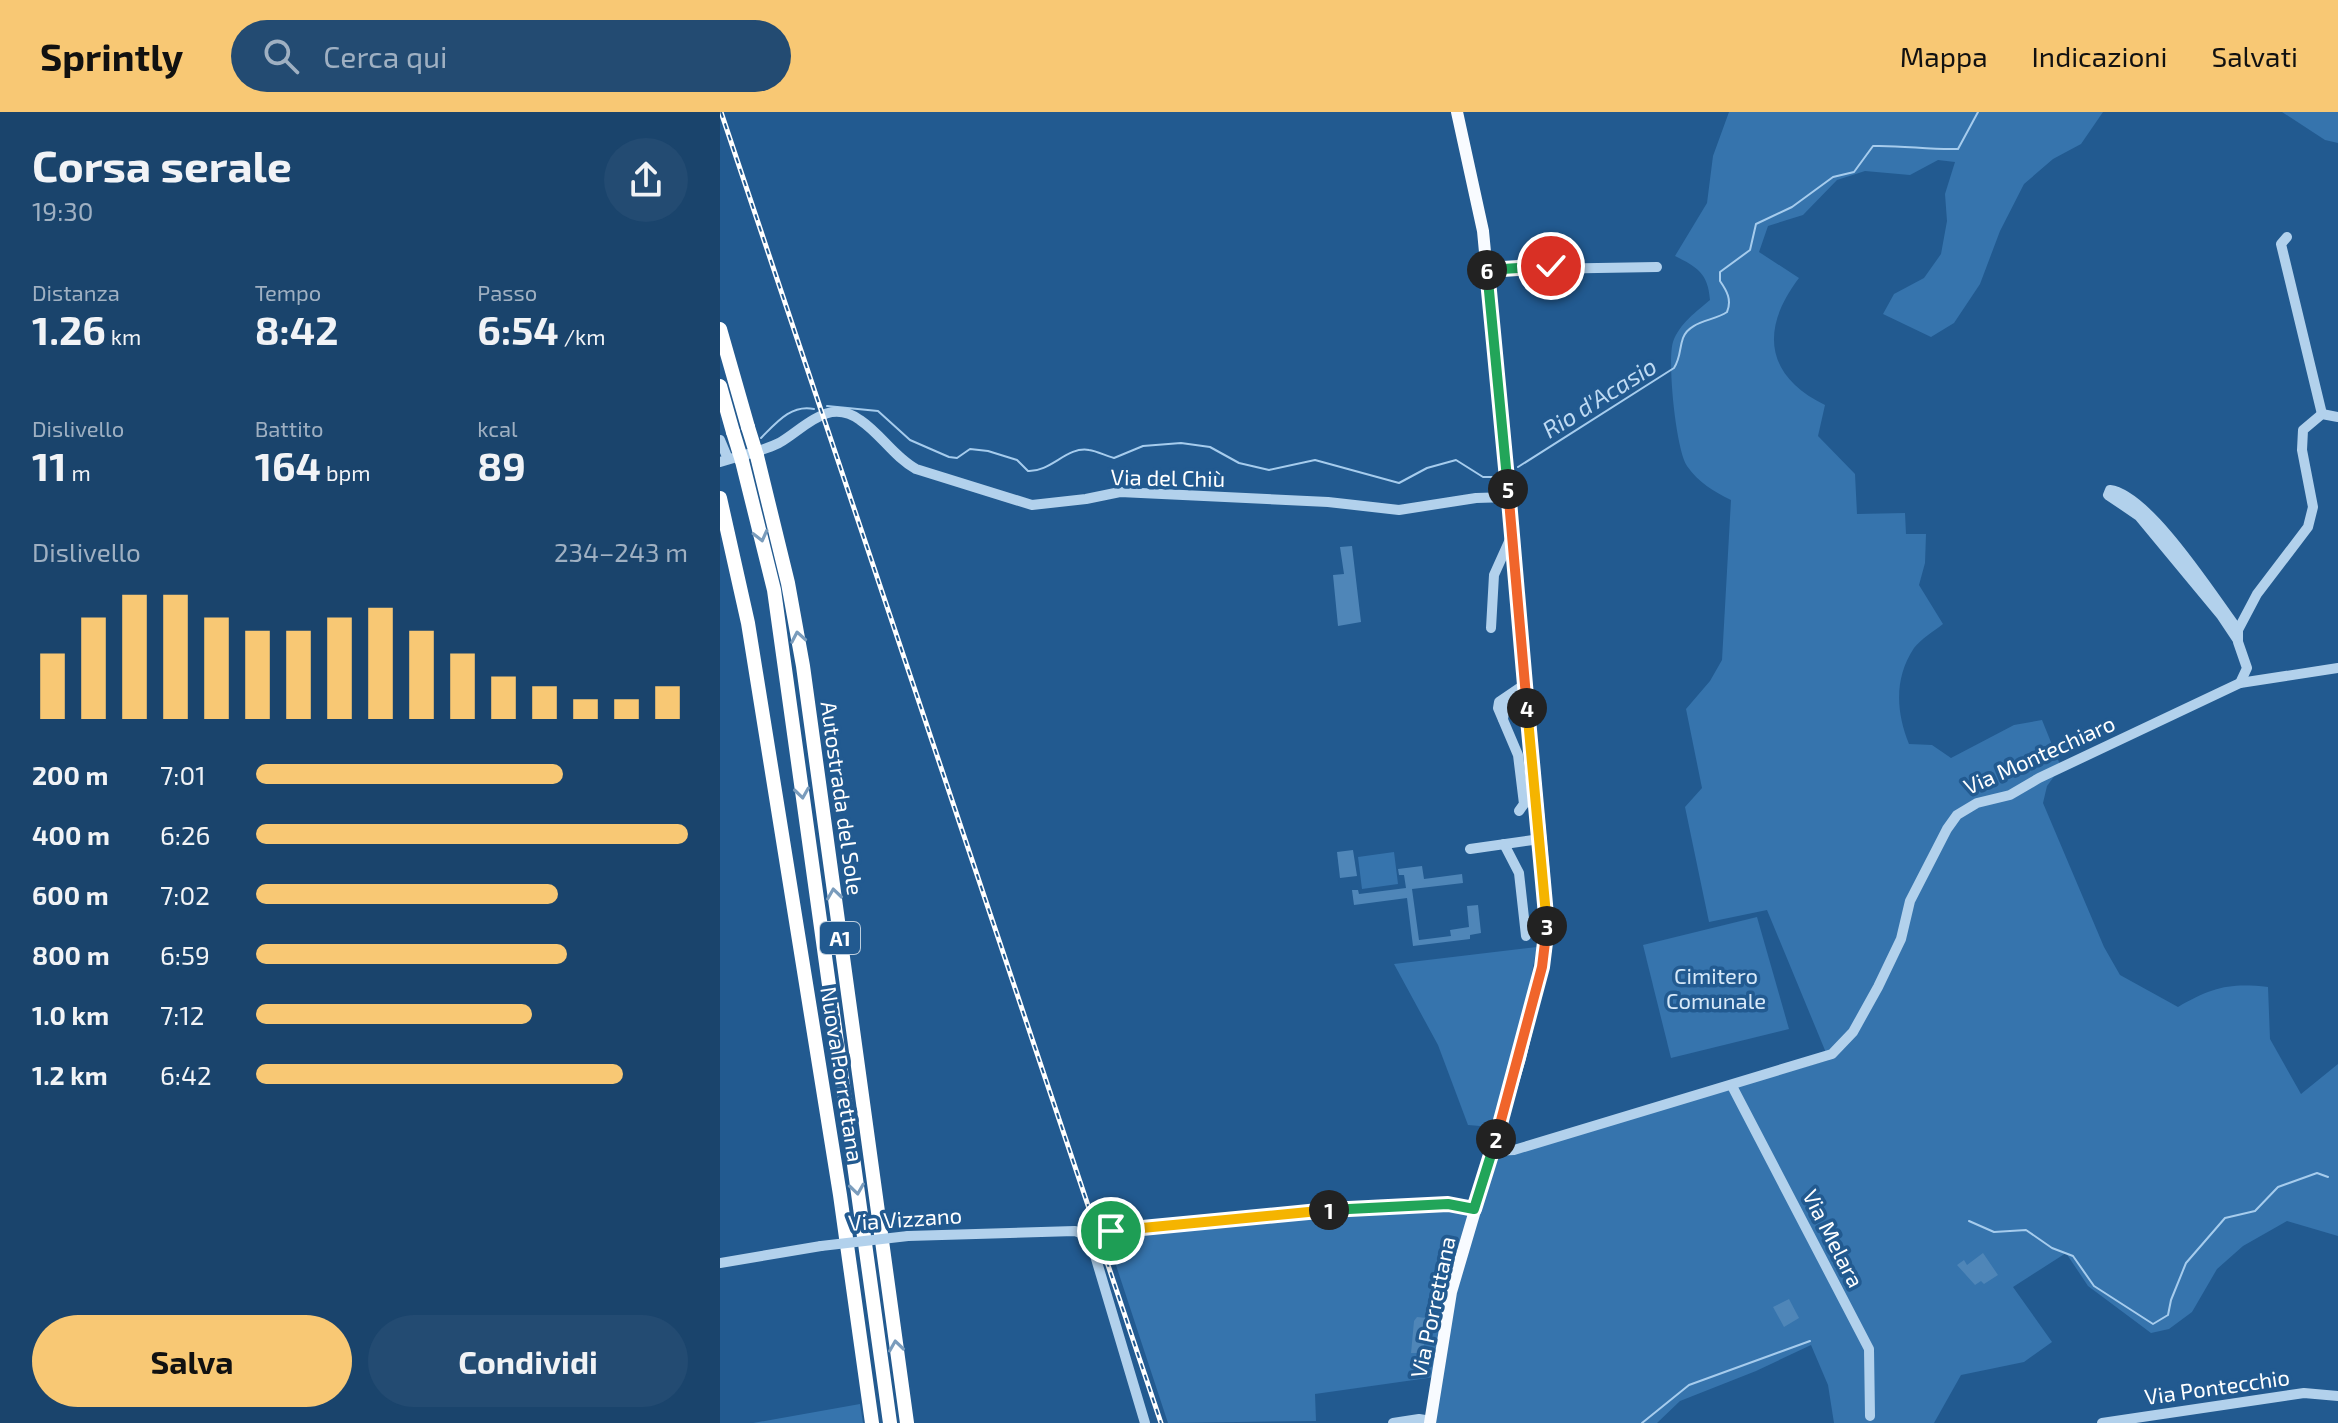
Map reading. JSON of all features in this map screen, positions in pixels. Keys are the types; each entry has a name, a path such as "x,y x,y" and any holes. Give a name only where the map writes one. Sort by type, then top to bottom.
{"highway":[{"name":"Autostrada del Sole","path":"720,329 757,456 788,583 803,666 907,1423"},
{"name":"Autostrada del Sole","path":"720,386 730,461 774,590 890,1423"},
{"name":"Nuova Porrettana","path":"720,498 748,623 840,1195 872,1423"}],"main road":[{"name":"Via Porrettana","path":"1430,1422 1448,1305 1520,1058 1546,948 1540,839 1523,704 1509,497 1487,270 1476,189 1457,112"}],"street":[{"path":"2287,237 2281,244 2322,414"},
{"path":"1487,270 1657,267"},
{"name":"Via del Chiù","path":"730,461 776,444 818,415 841,412 863,421 901,459 916,469 1032,505 1120,492 1328,502 1399,510 1476,498 1509,497"},
{"path":"2322,414 2338,417"},
{"path":"2238,635 2257,594 2308,527 2313,507 2302,450 2303,430 2322,414"},
{"path":"2238,635 2168,548 2139,516 2108,495 2110,490 2141,507 2202,578 2238,635 2247,668 2240,683"},
{"path":"1491,628 1494,575 1512,535"},
{"name":"Via Montechiaro","path":"1493,1151 1514,1150 1832,1054 1853,1032 1901,939 1910,901 1957,815 1977,803 2010,795 2039,778 2240,683 2338,668"},
{"path":"1519,811 1524,804 1518,755 1499,716 1499,702 1524,685"},
{"path":"1505,729 1505,707 1523,704"},
{"path":"1470,849 1540,839"},
{"path":"1504,844 1519,873 1526,936"},
{"name":"Via Melara","path":"1732,1086 1869,1349 1872,1421"},
{"path":"1120,1227 1353,1208 1448,1204 1474,1209"},
{"name":"Via Vizzano","path":"720,1263 821,1246 908,1236 1075,1231 1086,1235 1091,1242 1145,1423"},
{"name":"Via Pontecchio","path":"2102,1423 2304,1393 2338,1396"},
{"path":"1393,1423 1419,1419 1430,1422"}],"green space":[{"path":"1729,112 2103,112 2081,144 2053,159 2024,184 2000,231 1980,284 1954,323 1931,337 1883,314 1894,294 1924,278 1941,254 1947,221 1945,194 1955,162 1938,160 1910,175 1865,171 1837,180 1803,215 1768,226 1759,252 1799,278 1778,315 1774,333 1775,350 1780,366 1790,380 1825,405 1818,436 1855,474 1857,514 1905,513 1906,534 1926,534 1925,563 1919,585 1943,624 1914,648 1903,671 1899,695 1901,720 1909,744 1932,745 1951,758 2014,725 2042,720 2061,767 2047,786 2043,803 2104,947 2120,975 2178,1007 2222,988 2268,987 2270,1039 2301,1094 2338,1064 2338,1236 2287,1221 2243,1246 2217,1269 2192,1312 2169,1329 2151,1333 2088,1286 2066,1253 2013,1287 2052,1342 2024,1362 1961,1375 1934,1423 1834,1423 1828,1385 1811,1345 1680,1401 1657,1423 1428,1423 1435,1377 1315,1394 1316,1421 1168,1423 1112,1253 1122,1248 1118,1232 1324,1214 1441,1209 1478,1212 1500,1155 1829,1060 1767,910 1709,922 1685,807 1702,788 1686,709 1710,681 1722,660 1731,500 1707,486 1692,472 1679,443 1672,385 1673,342 1684,324 1710,300 1704,277 1675,256 1707,203 1713,156"},
{"path":"2282,112 2338,112 2338,143 2325,140"},
{"path":"1394,852 1398,884 1362,889 1358,857"},
{"name":"Cimitero Comunale","path":"1757,917 1789,1029 1671,1058 1643,945"},
{"path":"1537,947 1515,1056 1492,1127 1468,1125 1438,1045 1394,964"},
{"path":"860,1404 863,1423 753,1423"}],"building":[{"path":"1352,546 1361,622 1338,626 1333,575 1344,574 1340,547"},
{"path":"1353,850 1357,876 1340,878 1337,852"},
{"path":"1422,866 1424,879 1462,874 1463,883 1412,889 1419,940 1451,936 1450,930 1469,927 1467,906 1478,905 1481,933 1470,935 1470,939 1413,946 1407,898 1354,905 1352,890 1358,890 1359,894 1406,888 1404,875 1399,875 1398,869"},
{"path":"1983,1253 1998,1275 1984,1284 1981,1281 1975,1285 1957,1265 1964,1260 1967,1265"},
{"path":"1789,1299 1799,1318 1784,1327 1773,1307"},
{"path":"1417,1317 1427,1318 1423,1353 1411,1353 1414,1321"}],"waterway":[{"name":"Rio d'Acasio","path":"1518,467 1674,368 1686,332 1727,312 1729,300 1720,281 1720,272 1750,250 1756,224 1792,207 1833,177 1854,172 1873,146 1958,149 1978,112"},
{"name":"Rio d'Acasio","path":"827,406 878,411 910,440 949,457 957,458 970,449 988,451 1017,460 1028,471 1044,468 1081,450 1114,458 1143,446 1181,443 1210,447 1239,463 1269,470 1315,460 1399,483 1427,468 1456,460 1483,477 1492,477"},
{"path":"761,438 791,412 814,409"},
{"path":"1969,1221 1994,1232 2026,1230 2052,1248 2073,1256 2094,1286 2153,1324 2168,1315 2186,1263 2225,1218 2255,1211 2278,1187 2317,1173 2328,1177"},
{"path":"1642,1423 1689,1385 1810,1341"}],"railway":[{"path":"721,112 1161,1423"}],"route":[{"path":"1111,1231 1353,1208 1448,1204 1474,1209 1520,1058 1546,948 1547,923 1487,270 1551,266"}]}
